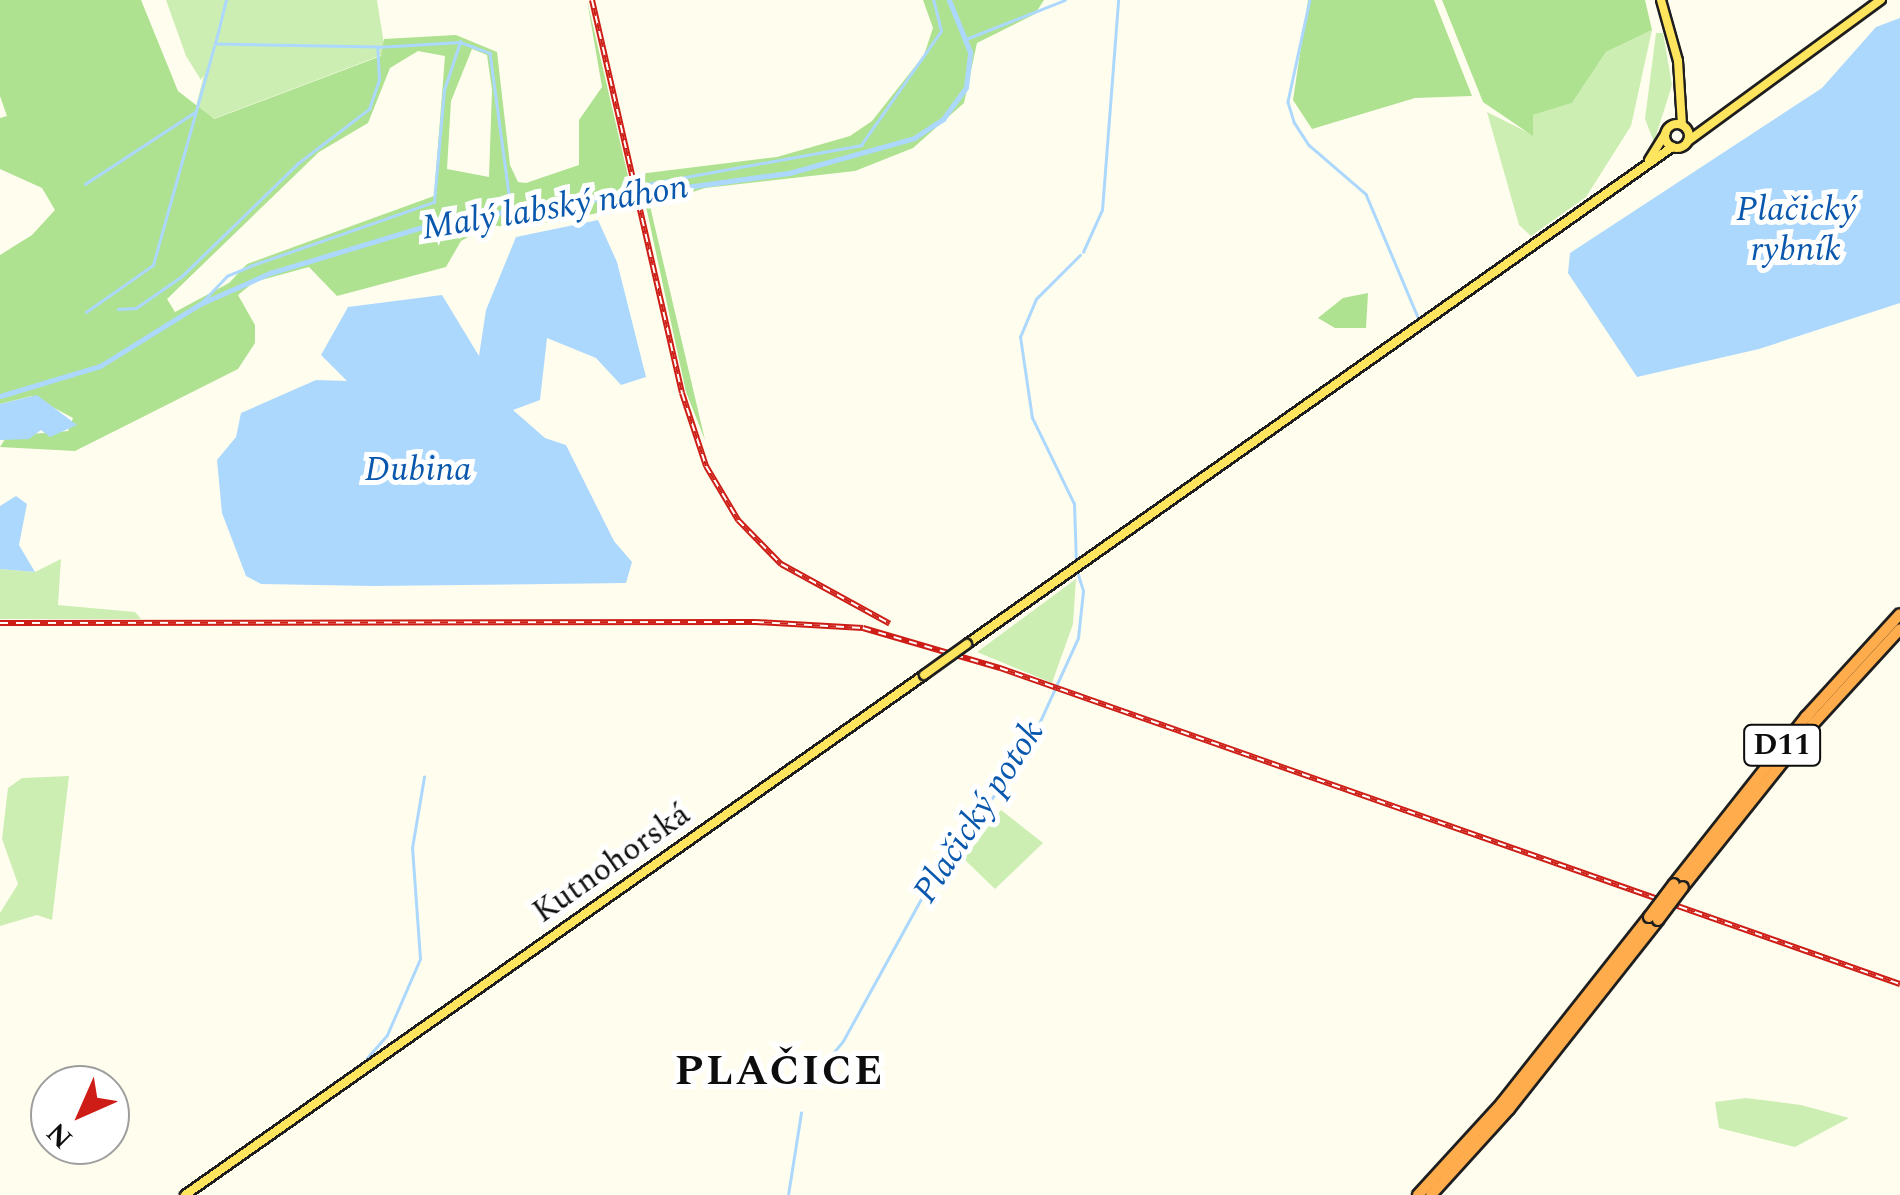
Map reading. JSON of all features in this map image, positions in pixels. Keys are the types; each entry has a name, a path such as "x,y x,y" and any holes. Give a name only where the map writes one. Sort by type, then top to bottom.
{"highway":[{"name":"D11","path":"1431,1195 1654,919 1795,730 1900,614"},
{"name":"D11","path":"1678,886 1900,628"},
{"name":"D11","path":"1418,1195 1556,1044"}],"main road":[{"path":"1660,0 1678,61 1678,103 1688,141"},
{"path":"1688,141 1703,126 1881,0"},
{"path":"1639,170 1667,131 1678,103"},
{"path":"1667,131 1703,126"},
{"path":"1667,131 1672,146"},
{"name":"Kutnohorská","path":"185,1195 1672,146 1688,141"}],"green space":[{"path":"0,0 141,0 178,91 214,119 381,56 384,39 456,35 497,52 510,165 518,182 526,183 579,165 579,120 602,87 587,0 635,206 518,228 490,225 461,241 446,267 337,296 309,267 254,282 238,295 255,325 255,343 238,369 75,451 0,447 7,436 68,431 73,418 32,396 0,404 0,255 32,235 55,210 42,188 0,169 0,118 7,116 0,96","holes":["472,49 487,55 492,90 489,177 447,169 451,101","418,51 445,56 434,196 247,264 229,283 175,312 167,299 319,152 368,123 390,68"]},
{"path":"166,0 377,0 382,55 213,119 196,106 204,75 201,80 186,56"},
{"path":"923,0 1044,0 1035,14 977,43 964,103 913,148 855,171 705,188 650,206 705,440 686,392 639,174 777,157 850,136 872,121 924,55 933,28"},
{"path":"1308,0 1434,0 1472,96 1415,98 1312,129 1293,100"},
{"path":"1442,0 1645,0 1652,30 1606,52 1572,103 1533,115 1533,136 1483,102"},
{"path":"1652,30 1631,126 1586,197 1531,236 1519,225 1487,112 1533,135 1533,115 1572,103 1606,52"},
{"path":"1656,33 1663,33 1672,85 1654,142 1645,119"},
{"path":"1368,293 1366,328 1335,328 1318,318 1343,298"},
{"path":"61,559 58,605 135,612 141,619 0,619 0,569 35,572"},
{"path":"1076,579 1073,624 1052,683 977,652"},
{"path":"69,776 52,920 37,915 0,926 0,913 18,884 2,839 8,788 22,778"},
{"path":"1001,810 1043,843 995,889 964,859"},
{"path":"1746,1098 1801,1105 1849,1118 1795,1147 1719,1128 1715,1102"}],"water":[{"name":"Plačický rybník","path":"1900,18 1900,303 1759,349 1637,377 1568,273 1570,253 1822,88 1876,27"},
{"name":"Dubina","path":"598,220 617,262 646,377 621,385 596,358 547,338 540,400 513,410 545,438 566,445 614,541 632,562 626,583 261,584 246,576 222,513 217,460 236,437 241,413 316,380 347,381 321,355 348,307 442,295 479,356 486,310 516,237"},
{"path":"37,395 77,425 50,437 41,430 29,439 0,440 0,404"},
{"path":"16,496 27,504 19,545 35,572 0,569 0,506"}],"waterway":[{"path":"118,309 136,308 182,276 297,164 369,109 379,80 377,47 215,44 226,0"},
{"path":"640,195 647,184 861,145 941,31 933,0"},
{"name":"Malý labský náhon","path":"0,396 100,366 200,304 270,273 445,220 789,173 914,138 943,119 966,87 970,52 949,0"},
{"path":"966,39 1065,0"},
{"name":"Plačický potok","path":"1083,252 1102,210 1118,0"},
{"path":"1310,0 1288,102 1294,122 1309,145 1366,194 1418,317"},
{"path":"377,47 460,42 490,53 509,193"},
{"path":"200,304 227,276 434,202 444,90 460,42"},
{"path":"86,312 153,265 214,47"},
{"path":"85,184 195,112"},
{"name":"Plačický potok","path":"1076,564 1074,504 1032,418 1020,337 1036,299 1080,255"},
{"name":"Plačický potok","path":"811,1080 843,1041 927,888 1027,750 1078,638 1083,591 1077,571"},
{"path":"367,1058 387,1035 420,959 412,848 424,777"},
{"name":"Plačický potok","path":"788,1195 801,1113"}],"railway":[{"path":"592,0 682,393 706,466 738,520 781,564 890,624"},
{"path":"0,623 756,622 863,628 1000,668 1900,984"}],"district":[{"name":"PLAČICE","path":"780,1072"}]}
